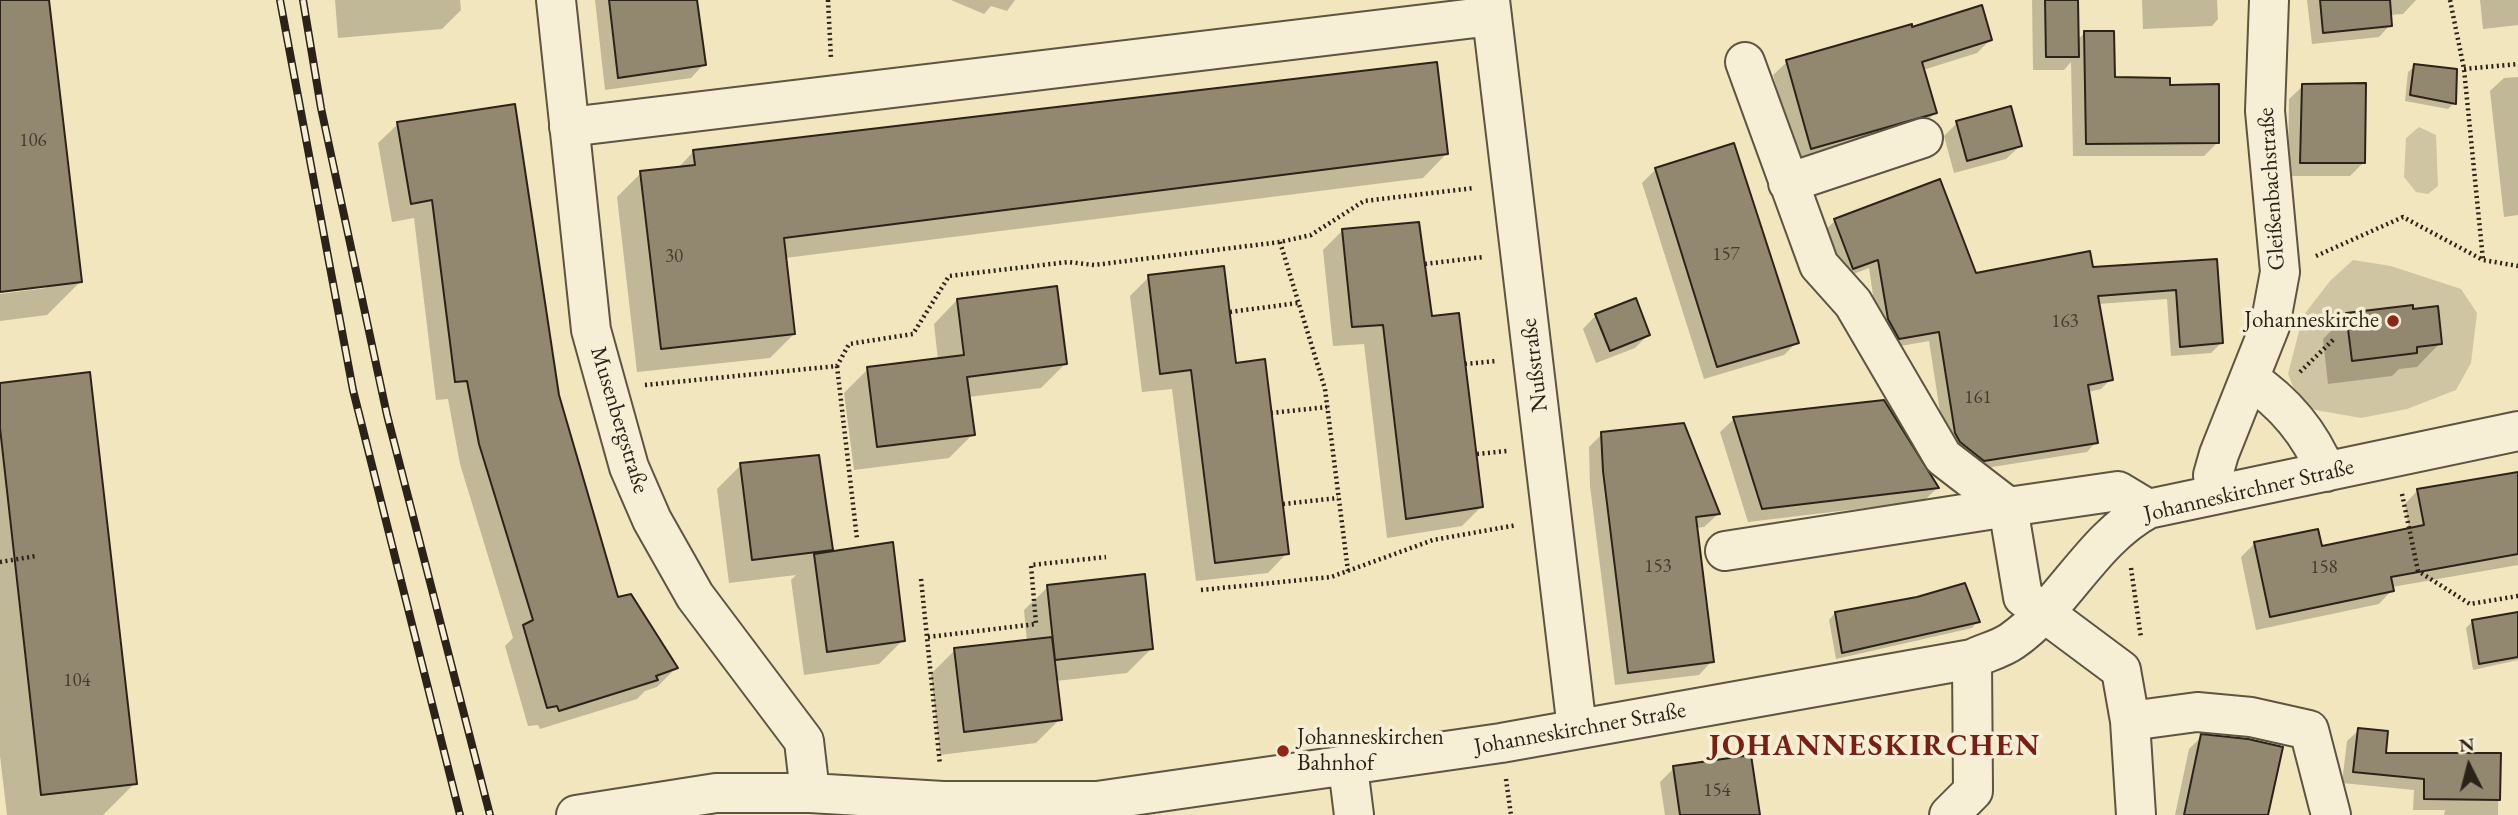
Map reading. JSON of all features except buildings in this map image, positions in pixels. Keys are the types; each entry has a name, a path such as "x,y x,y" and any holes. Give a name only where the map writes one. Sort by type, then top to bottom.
{"street":[{"name":"Musenbergstraße","path":"556,0 591,330 605,389 629,467 652,520 689,586 804,741 810,793"},
{"name":"Gleißenbachstraße","path":"2215,494 2213,475 2216,465 2260,386 2280,272 2264,111 2269,0"},
{"path":"569,127 834,95 1491,8"},
{"name":"Nußstraße","path":"1491,8 1577,729"},
{"path":"1745,62 1819,265 1853,303 1943,457 2008,508 2023,597 2121,670 2130,721 2136,815"},
{"path":"1788,183 1923,138"},
{"path":"2260,386 2314,443 2326,472"},
{"name":"Johanneskirchner Straße","path":"576,815 716,793 810,793 898,807 943,801 1182,802 1348,767 1972,659 2011,642 2043,611 2122,523 2148,509 2518,431"},
{"path":"1726,551 2118,491 2148,509"},
{"path":"1949,815 1973,790 1972,659"},
{"path":"2130,721 2197,712 2251,716 2309,730 2332,815"},
{"path":"1348,767 1354,815"}],"path":[{"path":"828,0 834,95"},
{"path":"2450,0 2464,69 2483,260"},
{"path":"2464,69 2518,64"},
{"path":"857,539 837,366 849,344 914,334 948,276 1068,261 1094,265 1280,242 1311,235 1364,201 1513,183"},
{"path":"2280,272 2403,217 2483,260 2518,266"},
{"path":"1280,242 1325,389 1348,571"},
{"path":"1425,264 1521,253"},
{"path":"1230,312 1298,303"},
{"path":"2260,386 2290,381 2334,339"},
{"path":"605,389 837,366"},
{"path":"1271,413 1327,407"},
{"path":"2395,458 2418,571 2470,604 2518,596"},
{"path":"1283,504 1338,498"},
{"path":"1201,590 1286,583 1348,571 1433,540 1553,520"},
{"path":"2100,548 2133,569 2142,649"},
{"path":"0,562 36,556"},
{"path":"928,637 1036,624 1031,565 1105,557"},
{"path":"921,579 943,801"}],"shaded area":[{"path":"2419,127 2436,135 2438,186 2428,194 2416,192 2404,177 2406,138"},
{"path":"2353,260 2391,266 2461,289 2477,313 2471,363 2456,390 2407,409 2361,418 2310,409 2295,392 2288,374 2303,316 2330,281"}],"railway":[{"path":"280,0 353,390 460,815"},
{"path":"303,0 321,108 387,415 490,815"}],"place":[{"name":"Johanneskirche","path":"2393,321"},
{"name":"Johanneskirchen Bahnhof","path":"1283,751"}],"district":[{"name":"JOHANNESKIRCHEN","path":"1875,747"}]}
